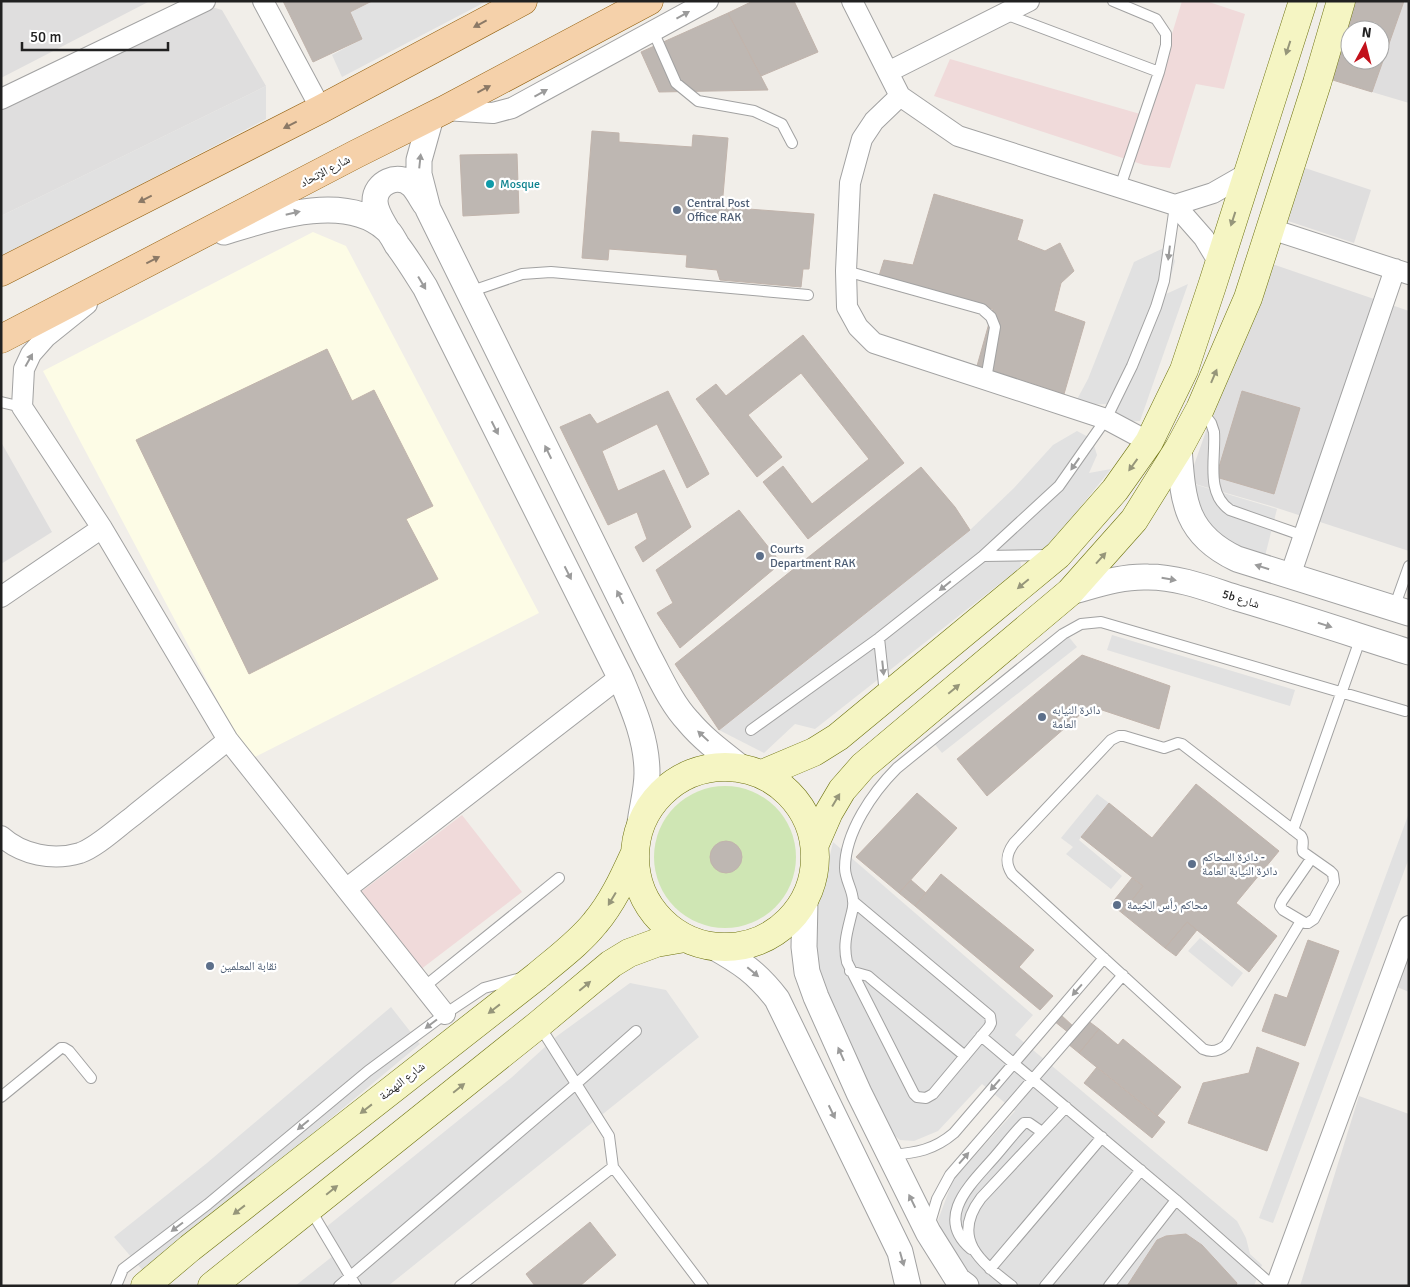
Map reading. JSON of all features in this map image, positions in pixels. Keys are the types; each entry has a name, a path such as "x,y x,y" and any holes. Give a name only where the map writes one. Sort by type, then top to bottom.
{"main road":[{"path":"1,272 321,109 523,1"},
{"name":"شارع الإتحاد","path":"1,339 438,114 649,1"},
{"path":"815,844 829,812 842,790 863,766 909,743 1070,592 1134,520 1179,448 1200,409 1248,298 1341,1"},
{"path":"751,771 781,786 797,802 809,822 815,844 815,873 805,901 788,923 765,938 739,946 712,946 684,938 663,924 647,904 637,880 634,855 636,839 640,823 656,797 680,778 709,768 751,771 792,762 838,737 1058,555 1115,490 1149,442 1184,370 1301,2"},
{"name":"شارع النهضة","path":"146,1286 190,1248 537,976 578,941 595,924 619,887 634,855"},
{"path":"212,1286 538,1025 611,964 629,953 656,943 684,938"}],"street":[{"path":"1,99 204,1"},
{"path":"263,1 321,109"},
{"path":"428,209 419,174 419,160 438,114 493,113 512,108 708,1"},
{"path":"852,1 900,96 958,136 1175,205 1199,232 1219,263"},
{"path":"888,72 1029,1"},
{"path":"900,96 874,121 862,139 850,183 846,271 847,307 858,328 874,343 1106,419 1149,442"},
{"path":"1175,205 1213,193 1248,173"},
{"path":"640,823 647,774 645,749 635,713 620,678 425,287 387,230 376,208 377,190 385,182 404,180 412,185 428,209 648,655 675,704 687,721 705,738 751,771"},
{"path":"195,239 300,211 336,209 368,218 387,230"},
{"path":"1271,229 1402,272 1290,576"},
{"path":"116,279 46,338 31,354 24,369 22,407 102,528 228,740 445,1014"},
{"path":"1179,448 1184,501 1195,526 1225,553 1237,559 1401,611"},
{"path":"1,597 102,528"},
{"name":"5b شارع","path":"1070,592 1122,578 1164,578 1265,606 1409,652"},
{"path":"1265,606 1268,593 1278,587 1355,613 1375,614 1401,611"},
{"path":"346,888 620,678"},
{"path":"1,836 9,843 34,854 51,857 80,853 104,838 228,740"},
{"path":"805,901 804,947 807,972 816,997 859,1093 928,1232 958,1280 966,1286"},
{"path":"1274,1286 1409,926"},
{"path":"712,946 741,962 763,981 777,999 900,1252 908,1286"}],"lane":[{"path":"1113,1 1156,19 1166,34 1166,45 1159,72 1120,187"},
{"path":"1004,14 1159,72"},
{"path":"653,31 676,83 698,101 754,111 782,124 792,143"},
{"path":"751,730 879,638 983,556 1059,486 1106,419 1132,366 1160,294 1167,267 1175,205"},
{"path":"846,271 982,309 991,317 995,327 986,379"},
{"path":"468,292 522,274 552,272 808,295"},
{"path":"1,402 22,407"},
{"path":"1200,409 1207,416 1214,432 1215,490 1220,502 1230,510 1304,536"},
{"path":"983,556 1058,555"},
{"path":"1401,611 1409,566"},
{"path":"854,902 990,1016 991,1023 981,1036 930,1096 926,1098 917,1097 914,1094 850,971 846,962 844,946 854,902 845,875 845,866 854,830 863,810 874,793 897,768 909,743 1067,631 1081,624 1092,622 1110,624 1405,711"},
{"path":"1293,830 1361,636"},
{"path":"879,638 886,698"},
{"path":"1302,921 1226,1045 1217,1051 1203,1049 1012,874 1007,862 1010,849 1014,844 1115,737 1124,736 1164,748 1178,743 1182,744 1302,838 1303,852 1312,858 1330,871 1334,882 1314,919 1308,923 1282,909 1281,904 1312,858"},
{"path":"424,987 558,878"},
{"path":"890,1156 926,1151 954,1133 1104,958"},
{"path":"850,971 868,976 965,1056"},
{"path":"928,1232 937,1199 950,1176 1123,975"},
{"path":"116,1286 122,1269 208,1204 368,1072 445,1014 484,988 537,976"},
{"path":"538,1025 609,1136 613,1167 703,1286"},
{"path":"339,1286 352,1281 636,1031"},
{"path":"981,1036 1141,1170 1274,1286"},
{"path":"1,1097 60,1048 68,1051 90,1078"},
{"path":"975,1252 971,1245 968,1229 969,1220 976,1205 1066,1107"},
{"path":"1012,1286 990,1269 962,1240 956,1224 957,1208 963,1193 1024,1123 1030,1123 1042,1132"},
{"path":"990,1269 1102,1137"},
{"path":"460,1286 613,1167"},
{"path":"1045,1286 1141,1170"},
{"path":"1108,1286 1176,1200"},
{"path":"310,1208 352,1281"}],"shaded area":[{"path":"1,1 150,1 1,78"},
{"path":"372,1 487,1 342,77 332,55 362,39 350,12"},
{"path":"1182,1 1206,1 1245,14 1224,89 1196,84 1170,168 1144,165 934,96 950,59 1147,116"},
{"path":"1404,1 1409,1 1409,103 1372,92 1380,70 1390,70 1390,41"},
{"path":"205,5 222,10 266,86 1,216 1,108"},
{"path":"266,86 266,119 1,257 1,216"},
{"path":"1290,163 1371,190 1354,243 1273,216"},
{"path":"313,232 346,246 539,613 249,760 43,371"},
{"path":"1168,246 1175,261 1166,294 1188,284 1140,421 1119,422 1110,404 1074,405 1088,379 1134,262"},
{"path":"1266,262 1409,311 1409,551 1271,506 1188,482"},
{"path":"1077,431 1092,439 1097,455 1089,473 1111,469 1045,551 1019,550 1021,567 815,729 795,724 764,753 719,730 970,530 1014,488 1053,445"},
{"path":"1,442 52,532 1,564"},
{"path":"1187,482 1277,509 1264,560 1204,531"},
{"path":"1112,635 1295,690 1290,706 1107,650"},
{"path":"1068,636 1077,647 942,753 933,742"},
{"path":"1097,794 1109,803 1079,840 1122,876 1111,889 1066,854 1073,847 1061,838"},
{"path":"1409,813 1409,858 1273,1223 1259,1218"},
{"path":"462,815 522,892 416,973 357,895"},
{"path":"833,842 1033,1015 1015,1035 1237,1221 1246,1238 1250,1254 1262,1265 1254,1286 981,1286 952,1254 938,1220 953,1180 1015,1111 982,1084 938,1131 914,1141 900,1140 890,1132 814,963 814,925"},
{"path":"1409,937 1409,992 1390,984"},
{"path":"1200,938 1243,973 1232,987 1188,951"},
{"path":"630,983 666,990 699,1037 388,1286 295,1286 338,1252 320,1232 511,1078 557,1036"},
{"path":"391,1007 420,1044 145,1273 114,1237 207,1163"},
{"path":"1359,1096 1409,1114 1409,1286 1300,1286"}],"green space":[{"path":"725,786 752,792 764,798 775,807 784,818 790,830 796,857 790,884 784,896 775,907 764,916 752,922 725,928 698,922 686,916 675,907 666,896 660,884 654,857 660,830 666,818 675,807 686,798 698,792"}],"building":[{"path":"283,1 372,1 350,12 362,39 313,62"},
{"path":"753,1 794,1 818,52 761,76 728,13"},
{"path":"1350,1 1404,1 1390,41 1390,20 1344,20"},
{"path":"728,13 768,90 659,92 641,52"},
{"path":"1340,33 1340,70 1380,70 1372,92 1326,78"},
{"name":"Central Post Office RAK","path":"592,131 619,133 619,142 692,147 693,135 728,138 722,207 814,214 809,269 803,269 801,287 720,280 717,270 686,267 687,255 609,249 608,260 582,258"},
{"name":"Mosque","path":"517,154 519,213 463,216 460,155"},
{"path":"934,194 1023,220 1017,240 1045,251 1060,243 1074,271 1061,283 1054,311 1085,322 1064,394 977,366 993,309 878,279 884,260 913,265"},
{"path":"803,335 904,463 808,539 763,482 783,466 812,504 869,459 801,373 748,415 782,457 757,477 696,399 716,384 726,396"},
{"path":"327,349 352,401 374,390 433,506 406,519 438,579 249,674 136,440"},
{"path":"668,391 709,474 687,488 657,424 602,451 618,491 664,470 691,527 643,562 635,547 647,539 637,512 608,525 560,427 590,414 597,424"},
{"path":"1242,391 1300,408 1274,494 1216,477"},
{"path":"921,467 955,507 970,530 719,730 675,664"},
{"path":"739,510 781,563 680,648 657,613 673,603 656,570"},
{"name":"دائرة النيابه العامة","path":"1082,655 1170,686 1159,729 1090,706 987,796 957,759"},
{"name":"دائرة المحاكم - دائرة النيابة العامة","path":"1196,784 1279,851 1236,903 1277,936 1249,972 1187,922 1165,948 1122,913 1143,886 1081,837 1109,803 1152,838"},
{"path":"917,793 957,828 899,893 856,857"},
{"path":"726,841 732,842 737,846 741,851 741,863 737,868 732,872 726,873 720,872 715,868 711,863 710,857 711,851 715,846 720,842"},
{"path":"941,874 1034,950 1019,967 1053,996 1040,1010 915,906"},
{"path":"1132,878 1143,886 1122,913 1111,904"},
{"path":"911,880 926,893 915,906 899,893"},
{"path":"1187,922 1197,930 1176,956 1165,948"},
{"path":"1308,940 1339,951 1305,1046 1262,1031 1275,994 1287,998"},
{"path":"1060,1014 1074,1027 1069,1033 1054,1021"},
{"path":"1087,1020 1099,1029 1079,1053 1068,1044"},
{"path":"1099,1029 1118,1045 1123,1039 1181,1087 1157,1116 1079,1053"},
{"path":"1257,1047 1299,1063 1267,1151 1188,1123 1203,1083 1249,1073"},
{"path":"1097,1067 1165,1122 1152,1138 1084,1083"},
{"path":"590,1222 616,1255 580,1286 535,1286 526,1274"},
{"path":"1186,1234 1202,1245 1237,1283 1236,1286 1127,1286 1157,1240 1166,1236"}],"place":[{"name":"Mosque","path":"490,184"},
{"name":"Central Post Office RAK","path":"677,210"},
{"name":"Courts Department RAK","path":"760,556"},
{"name":"دائرة النيابه العامة","path":"1042,717"},
{"name":"دائرة المحاكم - دائرة النيابة العامة","path":"1192,864"},
{"name":"محاكم رأس الخيمة","path":"1117,905"},
{"name":"نقابة المعلمين","path":"210,966"}]}
